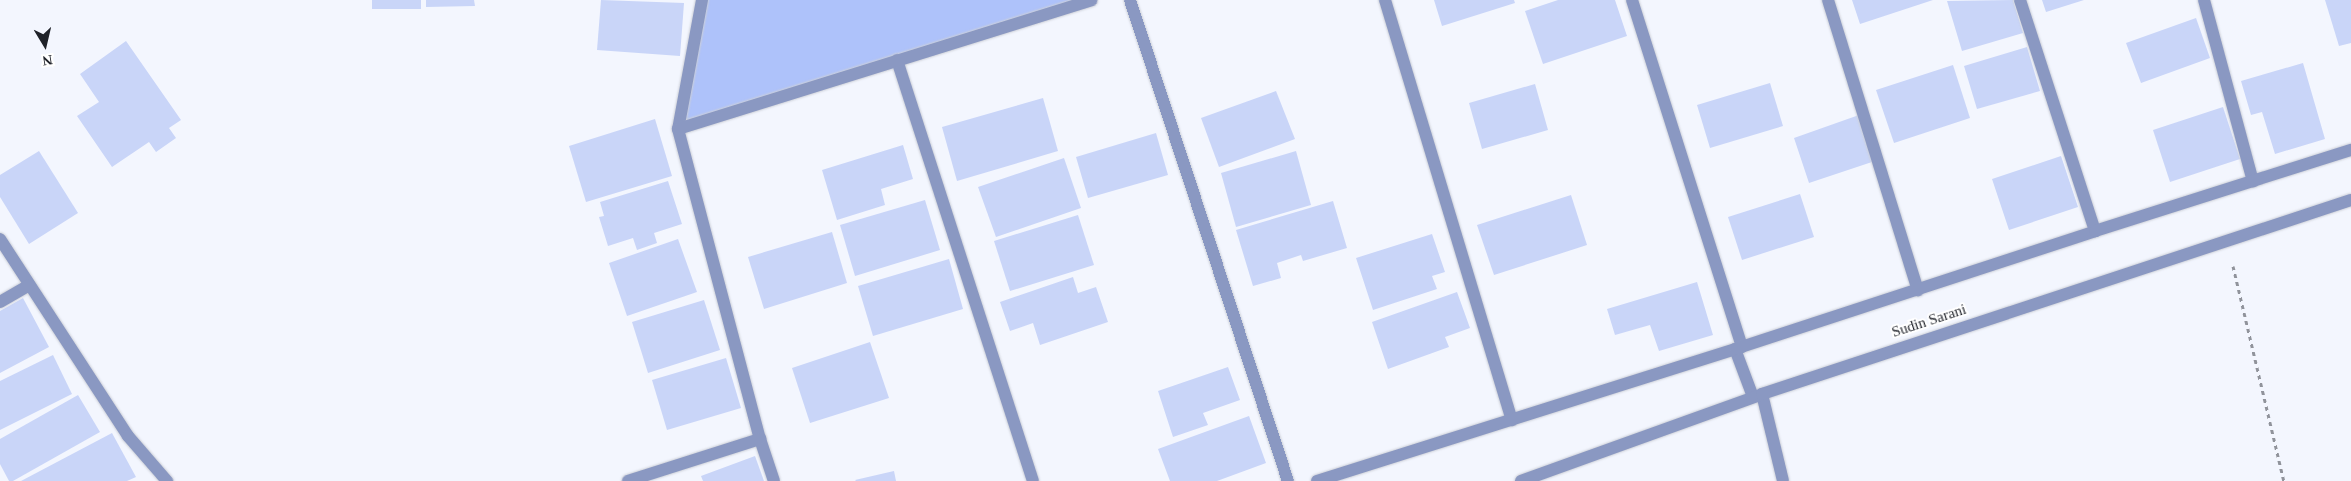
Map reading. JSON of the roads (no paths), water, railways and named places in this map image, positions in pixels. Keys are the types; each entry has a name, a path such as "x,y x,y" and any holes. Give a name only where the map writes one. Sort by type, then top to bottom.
{"street":[{"path":"702,0 678,129 760,439 774,481"},
{"path":"678,129 1091,0"},
{"path":"1130,0 1288,481"},
{"path":"1385,0 1512,420"},
{"path":"1632,0 1739,348 1758,396 1784,481"},
{"path":"1828,0 1918,290"},
{"path":"2020,0 2095,231"},
{"path":"2204,0 2253,181"},
{"path":"897,60 1034,481"},
{"path":"1317,481 1739,348 2095,231 2351,150"},
{"name":"Sudin Sarani","path":"1521,481 1758,396 2227,239 2351,200"},
{"path":"0,239 128,436 167,481"},
{"path":"0,302 30,285"},
{"path":"628,481 760,439"}]}
